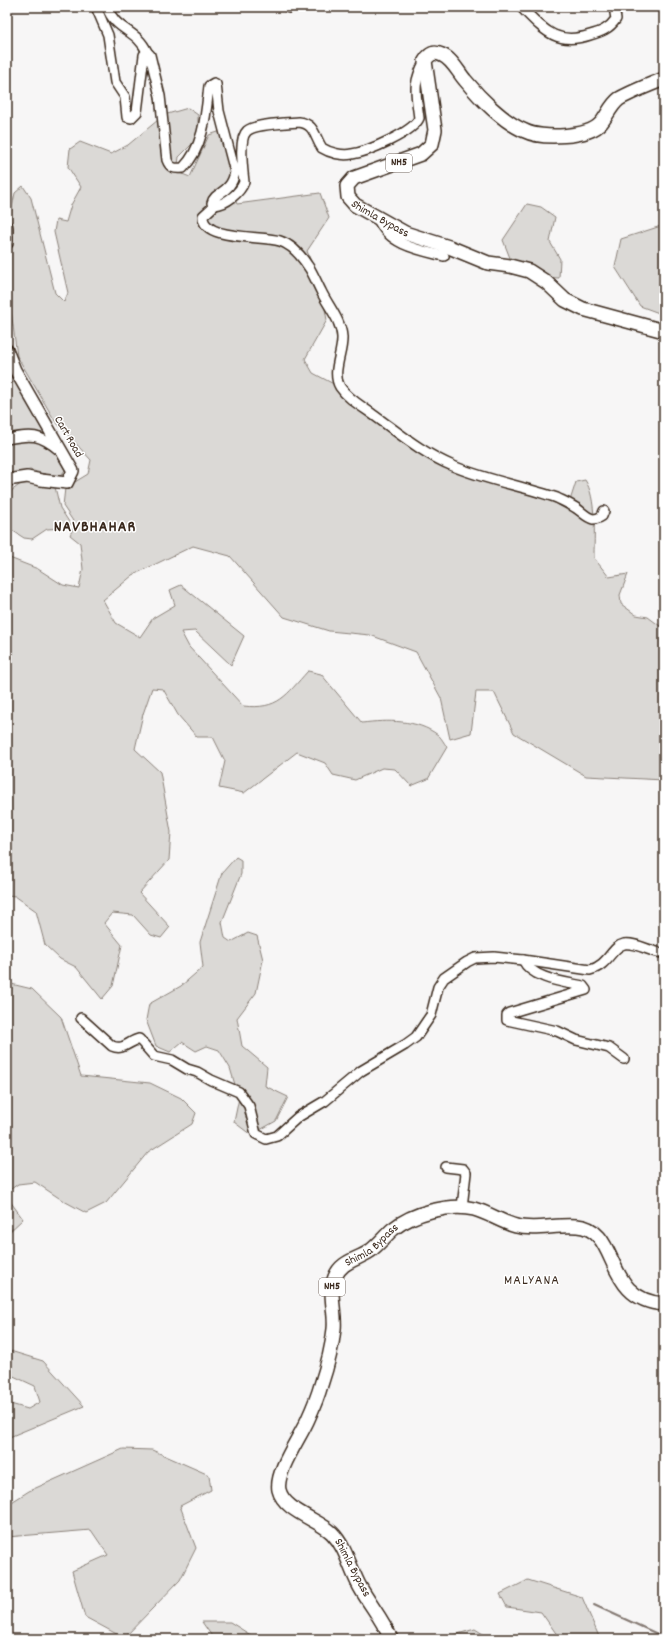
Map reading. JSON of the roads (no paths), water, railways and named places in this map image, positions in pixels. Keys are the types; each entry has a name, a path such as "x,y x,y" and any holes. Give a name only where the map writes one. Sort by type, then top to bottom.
{"highway":[{"path":"425,61 428,55 435,53 444,55 478,96 491,107 525,132 543,135 578,134 591,130 600,124 618,100 661,83"},
{"name":"Shimla Bypass","path":"425,61 435,130 432,144 421,154 354,178 347,186 348,196 355,205 405,233 449,248 470,258 529,271 546,282 565,300 583,309 664,331"},
{"name":"Shimla Bypass","path":"391,1639 381,1618 359,1584 342,1545 332,1533 297,1511 282,1497 280,1490 280,1477 308,1420 324,1374 334,1328 332,1289 334,1278 341,1266 369,1251 395,1228 412,1217 462,1207 475,1209 517,1226 533,1228 577,1226 589,1228 598,1235 622,1282 631,1292 652,1303 664,1304"}],"main road":[{"path":"7,227 7,243"},
{"name":"Cart Road","path":"7,350 15,370 60,450 74,471 67,483 27,477 7,480"}],"street":[{"path":"96,7 108,35 113,76 118,88 126,97 127,117 131,118 135,116 137,112 144,55 147,52"},
{"path":"107,7 115,22 140,39 150,55 160,96 167,160 170,166 176,169 183,168 193,154 205,120 209,86 214,83 217,87 219,111 235,172 233,181 228,189 214,198 212,203 215,205"},
{"path":"521,7 545,30 563,39 571,40 596,33 610,26 616,19 613,9"},
{"path":"425,61 416,80 414,92 419,118 413,127 362,151 343,154 331,153 322,148 314,131 310,125 306,123 299,122 250,128 244,135 242,142 244,182 241,188 235,195 219,205 215,205 203,216 203,221 206,226 216,232 237,236 265,237 281,241 292,248 304,260 314,275 340,326 342,346 336,378 344,392 414,446 454,466 557,498 576,508 591,519 597,519 602,516 604,511"},
{"path":"378,219 385,231 403,243 444,256"},
{"path":"7,439 31,436 44,438 60,450"},
{"path":"81,1018 112,1046 117,1048 124,1047 139,1039 154,1056 172,1060 187,1069 197,1072 239,1092 249,1106 256,1134 266,1139 277,1136 298,1117 325,1100 361,1071 416,1037 432,1015 438,987 450,972 475,958 523,960 590,970 598,968 605,963 617,948 624,944 664,953"},
{"path":"523,960 528,969 533,972 583,986 586,990 514,1011 507,1015 507,1020 557,1031 576,1040 609,1048 624,1059"},
{"path":"446,1167 463,1169 466,1173 462,1207"}],"waterway":[{"path":"594,1605 664,1637"}],"district":[{"name":"NAVBHAHAR","path":"95,527"},
{"name":"MALYANA","path":"532,1281"}]}
